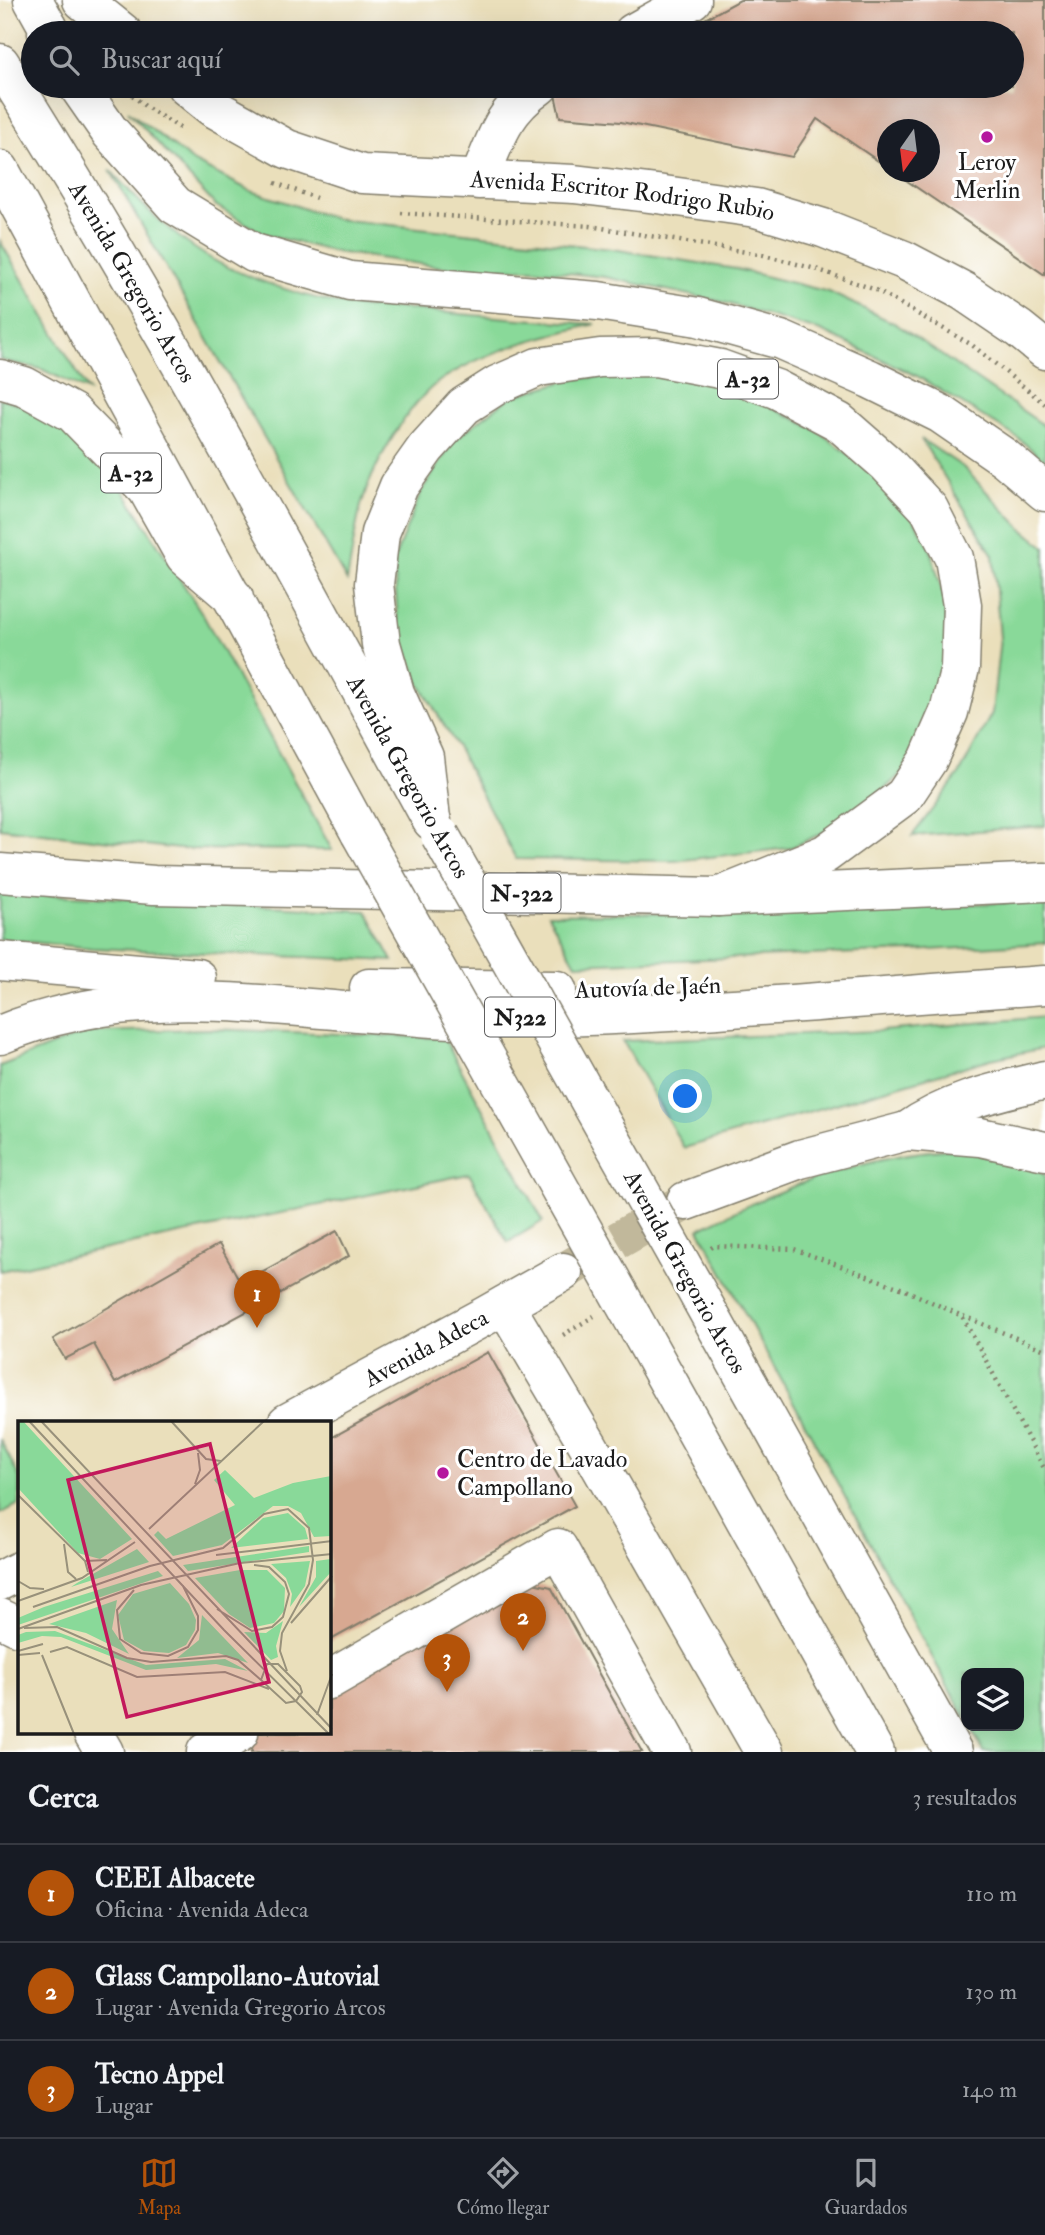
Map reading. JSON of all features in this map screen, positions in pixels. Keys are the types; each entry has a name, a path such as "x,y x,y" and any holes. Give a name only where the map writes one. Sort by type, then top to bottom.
{"main road":[{"path":"82,0 108,21"},
{"path":"654,21 692,0"},
{"name":"Avenida Gregorio Arcos","path":"0,63 20,102 221,436 436,827 697,1268 953,1752"},
{"name":"A-32","path":"86,98 110,132 176,205 254,253 350,281 598,301 698,317 781,340 941,414 1005,458 1045,492"},
{"name":"Avenida Escritor Rodrigo Rubio","path":"201,98 287,149 362,174 574,184 756,208 823,228 904,260 963,291 1045,350"},
{"path":"479,180 502,123 523,98"},
{"path":"0,170 360,833 617,1315 875,1752"},
{"name":"A-32","path":"436,827 424,757 395,693 381,644 374,583 380,533 399,485 426,448 464,406 497,385 538,367 600,358 656,357 720,369 776,389 839,422 887,464 929,509 954,558 962,605 960,668 949,712 928,760 904,796 825,854 718,897"},
{"name":"A-32","path":"0,379 24,386 73,413 147,489 185,556 233,598"},
{"name":"N-322","path":"0,873 153,885 718,897 1045,882"},
{"name":"Autovía de Jaén","path":"0,961 163,976 404,989 612,990 1045,971"},
{"name":"N322","path":"0,1035 18,1027 82,1009 152,1001 230,1002 452,1019 626,1014 1045,985"},
{"path":"907,1131 932,1113 993,1092 1045,1080"},
{"path":"686,1201 800,1159 907,1131 980,1137 1045,1151"},
{"name":"Avenida Adeca","path":"291,1421 563,1272"},
{"path":"505,1305 764,1752"},
{"path":"331,1680 558,1548 672,1752"},
{"path":"0,1581 18,1572"},
{"path":"0,1618 18,1627"},
{"path":"206,1752 237,1734"}],"path":[{"path":"136,98 188,134"},
{"path":"274,183 322,200"},
{"path":"400,213 590,226 764,255 819,270 876,290 972,345 1045,404"},
{"path":"697,1268 715,1246 794,1249 903,1289 1045,1350"},
{"path":"533,1352 617,1315"},
{"path":"962,1316 1045,1470"}],"green space":[{"path":"128,111 194,162 251,191 336,219 612,249 736,269 829,292 896,324 1039,422 1045,427 1045,461 1018,438 917,376 821,331 723,302 605,277 532,269 449,268 335,252 264,234 215,205"},
{"path":"110,170 154,216 191,246 238,272 278,287 356,306 596,324 498,351 462,368 431,388 406,416 375,470 357,521 347,581"},
{"path":"0,241 88,391 41,369 0,360"},
{"path":"645,373 703,381 770,406 815,429 862,464 903,501 929,545 944,597 949,661 931,725 902,773 851,820 790,848 674,861 516,859 456,745 419,683 398,626 394,559 421,492 454,440 510,397 572,379"},
{"path":"0,398 35,409 83,443 121,487 203,615 332,850 179,849 0,828"},
{"path":"921,439 963,467 1021,528 1045,547 1045,826 912,836 960,773 992,713 1000,638 993,555"},
{"path":"0,890 366,911 393,961 92,948 0,939"},
{"path":"1045,901 1045,943 576,964 548,915 791,912"},
{"path":"1045,1017 1045,1048 991,1059 684,1148 623,1041 881,1031"},
{"path":"209,1029 444,1038 543,1221 508,1242 469,1174 0,1271 0,1066 86,1032"},
{"path":"958,1149 1022,1162 1045,1175 1045,1752 984,1752 973,1731 1024,1731 1024,1668 961,1668 961,1710 699,1229 791,1187 858,1165 925,1152"},
{"path":"0,1439 18,1475 18,1505 0,1514"}],"building":[{"name":"Leroy Merlin","path":"740,0 1045,0 1045,275 909,182 940,182 940,119 877,119 877,160 817,119 792,157 621,122 560,117 556,98 1024,98 1024,21 701,21"},
{"path":"337,1231 349,1256 115,1383 94,1344 65,1359 53,1339 219,1244 241,1283"},
{"name":"Centro de Lavado Campollano","path":"488,1352 575,1506 331,1640 331,1438"},
{"path":"523,1581 551,1587 642,1752 251,1752 257,1734 331,1734 331,1687"}],"tunnel":[{"path":"568,1269 683,1203"}],"place":[{"name":"Leroy Merlin","path":"987,137"},
{"name":"CEEI Albacete","path":"257,1328"},
{"name":"Centro de Lavado Campollano","path":"443,1473"},
{"name":"Glass Campollano-Autovial","path":"523,1651"},
{"name":"Tecno Appel","path":"447,1692"}]}
